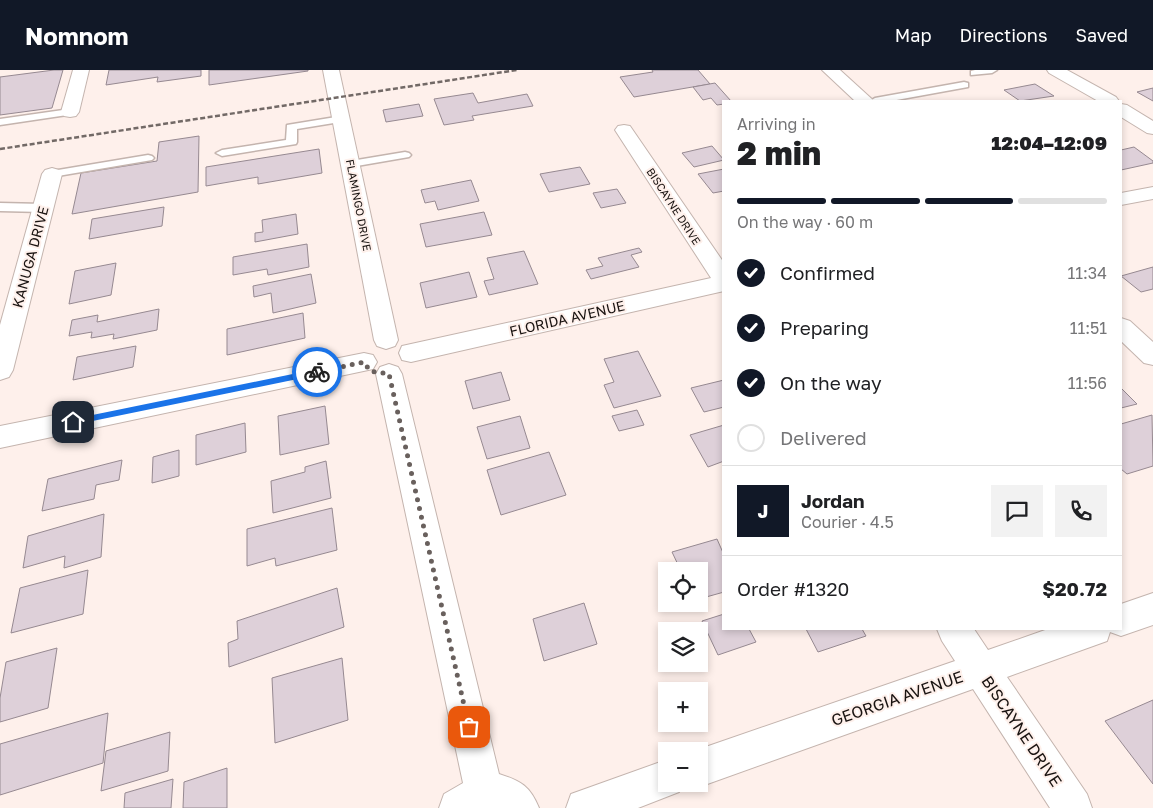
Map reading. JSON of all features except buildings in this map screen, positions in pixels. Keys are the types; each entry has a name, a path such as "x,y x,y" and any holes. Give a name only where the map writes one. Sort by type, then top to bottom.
{"street":[{"path":"70,112 81,70"},
{"name":"FLAMINGO DRIVE","path":"331,70 386,340"},
{"path":"830,70 865,100"},
{"path":"1055,70 1108,100"},
{"path":"1070,70 1084,79 1086,86"},
{"path":"1122,110 1153,129"},
{"name":"BISCAYNE DRIVE","path":"624,130 722,279"},
{"name":"KANUGA DRIVE","path":"0,370 52,174"},
{"path":"1122,199 1153,192"},
{"name":"FLORIDA AVENUE","path":"411,352 722,282"},
{"path":"1122,329 1153,356"},
{"path":"0,437 376,368 396,372 407,364 411,352 405,344 400,341 386,340 372,346 364,356 376,368 471,800 496,792 508,796 520,808"},
{"path":"1122,620 1153,609"},
{"name":"BISCAYNE DRIVE","path":"955,630 1073,808"},
{"name":"GEORGIA AVENUE","path":"708,765 1092,630"},
{"path":"585,808 658,782"}],"lane":[{"path":"974,73 992,70"},
{"path":"881,100 964,85"},
{"path":"0,122 70,112"},
{"path":"222,153 292,142 290,127 342,119"},
{"path":"351,164 404,155"},
{"path":"52,174 148,158"},
{"path":"0,207 43,208"}],"railway":[{"path":"0,149 517,70"}],"way so far":[{"path":"317,372 364,362 370,371 389,374 469,727"}],"route":[{"path":"73,422 317,372"}]}
